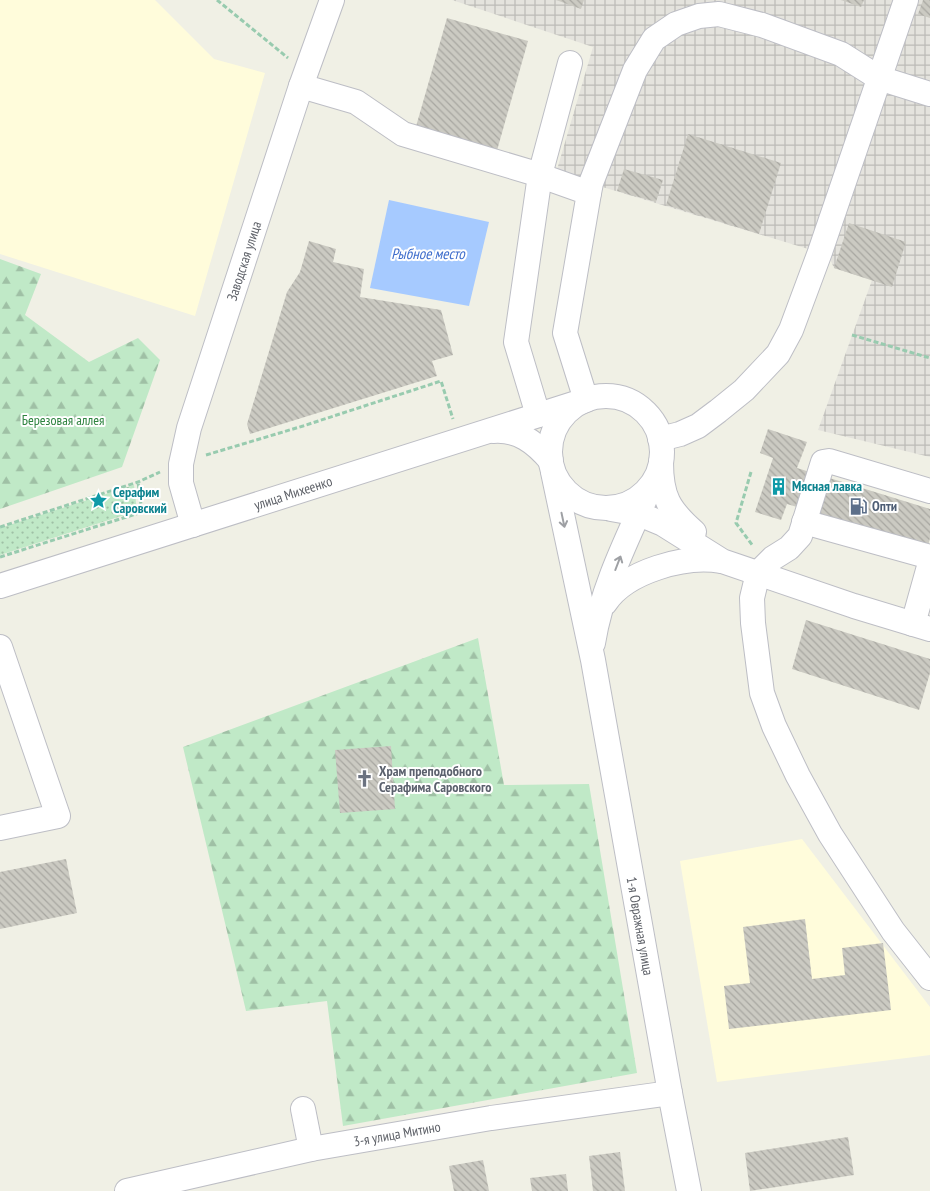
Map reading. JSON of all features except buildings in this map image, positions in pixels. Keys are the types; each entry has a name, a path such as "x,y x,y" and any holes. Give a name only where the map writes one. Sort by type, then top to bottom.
{"street":[{"name":"Заводская улица","path":"193,525 181,482 181,464 189,428 304,79 332,0"},
{"path":"661,447 680,434 698,426 718,411 744,390 778,354 791,330 820,252 906,0"},
{"path":"586,400 565,333 589,193 591,183 635,70 654,39 676,24 699,16 718,14 762,25 841,54 879,78 930,94"},
{"path":"538,415 516,342 540,175 570,63"},
{"path":"304,79 356,102 403,134 540,175 589,193"},
{"path":"593,660 552,467 551,442 557,424 569,409 586,400 601,396 617,397 632,403 645,412 654,424 661,447 662,486 674,514 727,562"},
{"name":"улица Михеенко","path":"0,586 586,400"},
{"path":"484,432 503,430 517,433 535,444 552,467 562,487 574,498 588,505 638,514 663,524 727,562"},
{"path":"593,660 593,643 600,611 626,542 659,470 661,447"},
{"path":"930,491 828,461 822,462 800,536 789,548 766,566 752,598 754,633 762,693 774,726 798,776 830,834 894,931 930,978"},
{"path":"605,508 623,506 639,497 652,484"},
{"path":"804,522 930,557"},
{"path":"600,611 616,590 650,571 692,560 712,559 766,566 854,606 921,626 930,563"},
{"path":"0,647 58,816 0,828"},
{"name":"1-я Овражная улица","path":"593,660 689,1191"},
{"name":"3-я улица Митино","path":"127,1191 311,1149 491,1118 670,1093"},
{"path":"303,1109 311,1149"}],"path":[{"path":"217,0 304,79"},
{"path":"852,335 930,358"},
{"path":"751,472 736,523 766,566"},
{"path":"0,557 142,512 138,482"}],"shaded area":[{"path":"0,0 155,0 214,59 265,73 195,316 0,254"},
{"path":"452,0 930,0 930,457 818,430 872,280 834,268 828,255 556,173 593,47"},
{"path":"802,839 930,1007 930,1055 717,1082 680,861"}],"green space":[{"name":"Березовая аллея","path":"0,259 41,274 25,315 89,362 138,338 160,360 122,467 0,509"},
{"path":"134,485 137,511 0,555 0,528"},
{"path":"478,638 504,785 589,784 637,1073 343,1126 327,1001 246,1011 183,747"}],"water":[{"name":"Рыбное место","path":"389,200 489,222 469,306 370,288"}],"place":[{"name":"Мясная лавка","path":"778,486"},
{"name":"Серафим Саровский","path":"99,500"},
{"name":"Опти","path":"858,506"},
{"name":"Храм преподобного Серафима Саровского","path":"365,779"}]}
